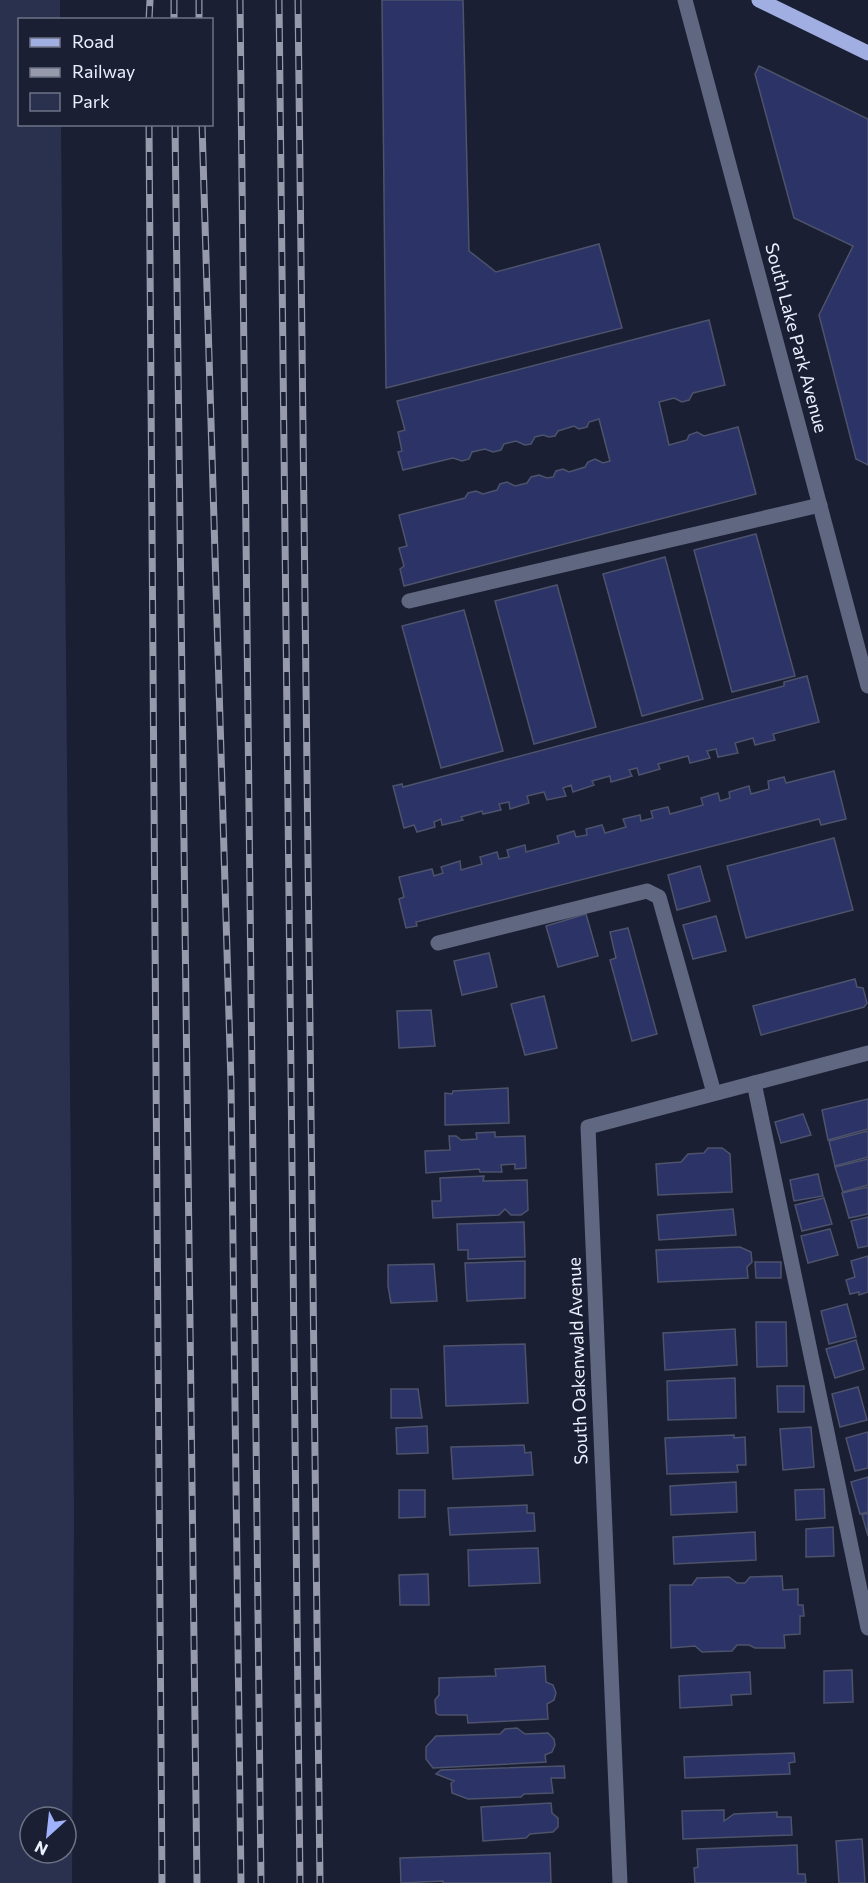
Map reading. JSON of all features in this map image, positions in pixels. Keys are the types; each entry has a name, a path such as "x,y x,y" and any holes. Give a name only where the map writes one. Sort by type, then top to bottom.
{"main road":[{"path":"759,0 868,53"}],"street":[{"name":"South Lake Park Avenue","path":"685,0 868,686"},
{"path":"409,601 820,504"},
{"path":"438,943 647,891 659,897 714,1094"},
{"name":"South Oakenwald Avenue","path":"620,1883 588,1127 868,1053"},
{"path":"754,1083 868,1628"}],"green space":[{"path":"0,0 60,0 60,18 18,18 18,126 61,126 74,1511 72,1805 18,1805 18,1865 72,1865 72,1883 0,1883"}],"building":[{"path":"382,0 463,0 469,251 496,272 599,244 622,328 386,388"},
{"path":"759,66 868,119 868,465 856,459 819,315 853,246 794,218 755,74"},
{"path":"709,320 725,385 693,393 689,400 682,402 674,398 659,402 669,445 687,440 689,435 697,432 704,436 738,427 756,494 404,586 400,569 404,566 399,548 407,546 399,515 465,498 468,493 476,491 483,494 497,490 500,484 507,482 515,486 527,483 531,477 539,475 547,478 553,477 556,471 563,469 569,472 585,467 588,462 595,459 603,463 610,461 599,419 589,422 587,427 579,429 574,426 558,431 555,436 535,437 531,444 525,445 516,441 504,444 501,450 493,452 485,449 472,452 469,459 462,461 453,458 403,470 398,452 402,451 398,432 405,430 397,401"},
{"path":"756,534 795,676 732,692 694,550"},
{"path":"665,557 703,699 642,716 603,574"},
{"path":"557,585 596,727 534,744 495,601"},
{"path":"464,610 503,751 441,768 402,626"},
{"path":"807,676 819,722 773,734 775,740 755,745 753,738 735,743 738,753 718,757 716,749 707,751 710,758 690,763 688,756 658,764 660,769 639,775 637,768 629,770 632,776 611,782 610,776 592,781 594,785 573,792 571,785 563,788 566,796 547,800 544,792 527,796 529,803 510,809 509,802 499,804 501,810 483,814 482,811 461,817 463,820 442,825 441,819 434,822 435,827 417,832 414,825 404,828 393,786 402,784 403,787 784,686 784,682"},
{"path":"834,771 846,819 821,825 819,819 416,922 417,926 406,928 399,899 404,897 399,877 432,869 434,876 443,873 441,867 460,861 461,870 482,864 480,857 497,852 499,859 509,857 507,850 525,845 526,852 559,843 557,836 574,831 576,837 587,835 586,829 602,825 605,833 626,827 623,819 640,815 641,821 653,818 651,811 668,807 670,814 703,805 701,798 718,793 720,801 730,798 729,792 749,786 751,794 769,789 768,781 784,777 786,783"},
{"path":"834,838 853,910 746,938 727,866"},
{"path":"700,866 710,901 677,910 668,875"},
{"path":"586,914 598,956 558,967 546,926"},
{"path":"716,916 726,951 693,959 683,925"},
{"path":"628,928 657,1034 632,1041 610,960 616,958 610,932"},
{"path":"489,953 497,987 462,995 454,961"},
{"path":"855,979 857,987 863,988 867,1003 864,1007 761,1035 753,1006"},
{"path":"544,996 557,1048 525,1055 511,1004"},
{"path":"431,1010 435,1046 399,1048 397,1011"},
{"path":"508,1088 509,1123 445,1125 445,1093"},
{"path":"868,1099 868,1129 828,1140 822,1110"},
{"path":"803,1114 811,1135 781,1143 775,1122"},
{"path":"868,1131 868,1157 835,1166 829,1141"},
{"path":"495,1132 495,1137 525,1136 526,1168 515,1169 515,1164 501,1165 502,1172 480,1172 479,1169 426,1173 425,1151 450,1150 449,1136 456,1136 461,1140 477,1139 476,1133"},
{"path":"708,1148 722,1148 730,1154 732,1192 658,1195 656,1164 681,1162 688,1154 704,1153"},
{"path":"868,1159 868,1185 843,1192 835,1167"},
{"path":"818,1174 823,1196 794,1201 790,1180"},
{"path":"484,1176 483,1181 527,1180 528,1210 521,1215 511,1215 505,1209 499,1215 433,1218 432,1201 441,1201 440,1178"},
{"path":"868,1187 868,1214 849,1218 842,1193"},
{"path":"824,1198 832,1224 802,1231 795,1205"},
{"path":"733,1209 736,1235 659,1240 657,1215"},
{"path":"868,1217 868,1246 858,1248 851,1221"},
{"path":"524,1222 525,1257 468,1259 468,1250 458,1250 457,1224"},
{"path":"830,1229 838,1255 808,1263 801,1236"},
{"path":"740,1247 751,1252 752,1262 747,1267 748,1278 658,1282 656,1250"},
{"path":"868,1256 868,1292 859,1295 859,1292 850,1294 846,1280 855,1277 851,1261"},
{"path":"525,1261 525,1298 467,1301 465,1263"},
{"path":"755,1262 781,1262 781,1278 756,1278"},
{"path":"434,1264 437,1301 391,1303 388,1265"},
{"path":"847,1304 856,1337 829,1344 821,1311"},
{"path":"756,1322 786,1322 787,1366 757,1367"},
{"path":"735,1329 737,1365 665,1370 663,1333"},
{"path":"856,1340 864,1369 835,1378 826,1349"},
{"path":"525,1344 528,1403 446,1406 444,1346"},
{"path":"735,1378 736,1418 668,1420 667,1381"},
{"path":"777,1386 804,1386 804,1412 778,1412"},
{"path":"858,1387 867,1420 840,1427 832,1394"},
{"path":"391,1389 418,1389 422,1418 391,1418"},
{"path":"427,1426 428,1453 397,1454 396,1428"},
{"path":"811,1427 814,1467 783,1470 780,1429"},
{"path":"868,1432 868,1468 855,1471 846,1438"},
{"path":"734,1435 734,1438 745,1437 746,1465 737,1465 738,1472 667,1474 665,1438"},
{"path":"524,1445 525,1453 531,1452 533,1475 453,1479 451,1447"},
{"path":"868,1477 868,1512 860,1514 851,1482"},
{"path":"736,1482 737,1512 671,1515 670,1486"},
{"path":"824,1489 825,1518 796,1520 795,1490"},
{"path":"399,1490 425,1490 425,1517 399,1518"},
{"path":"527,1505 527,1513 534,1513 535,1531 450,1535 448,1508"},
{"path":"868,1513 868,1536 862,1515"},
{"path":"833,1527 834,1556 806,1557 806,1529"},
{"path":"755,1532 756,1560 674,1564 673,1537"},
{"path":"538,1548 540,1583 469,1586 468,1550"},
{"path":"428,1574 429,1605 400,1605 399,1575"},
{"path":"782,1576 783,1590 798,1589 798,1605 803,1605 804,1616 800,1616 800,1634 784,1635 785,1648 755,1648 749,1645 737,1645 732,1651 702,1652 695,1646 671,1648 670,1585 692,1585 697,1578 729,1577 737,1583 745,1583 750,1577"},
{"path":"545,1666 546,1682 553,1685 556,1693 554,1700 547,1704 548,1719 468,1723 467,1715 439,1715 436,1713 435,1700 439,1695 439,1678 496,1676 495,1669"},
{"path":"852,1670 853,1702 824,1703 824,1671"},
{"path":"750,1672 751,1694 731,1695 732,1705 680,1708 679,1676"},
{"path":"517,1728 525,1734 548,1733 554,1739 555,1745 552,1752 545,1755 546,1762 433,1768 426,1759 426,1747 436,1736 500,1734 505,1729"},
{"path":"794,1753 795,1762 789,1763 790,1774 685,1778 684,1757"},
{"path":"564,1766 565,1778 551,1778 553,1793 524,1794 521,1797 468,1799 452,1793 451,1783 454,1781 436,1774 441,1770"},
{"path":"551,1803 552,1813 558,1818 558,1827 553,1832 530,1834 526,1838 483,1841 481,1807"},
{"path":"724,1810 724,1821 734,1814 777,1812 777,1817 791,1817 792,1835 683,1839 682,1811"},
{"path":"862,1839 865,1883 839,1883 836,1841"},
{"path":"797,1845 798,1874 805,1874 806,1883 695,1883 694,1868 698,1867 697,1849"},
{"path":"550,1853 551,1883 443,1883 443,1881 401,1883 400,1858"}],"railway":[{"path":"149,18 150,0"},
{"path":"174,0 174,18"},
{"path":"199,0 199,18"},
{"path":"240,0 261,1883"},
{"path":"279,0 300,1883"},
{"path":"298,0 320,1883"},
{"path":"149,126 162,1883"},
{"path":"175,126 197,1883"},
{"path":"202,126 231,1083 241,1883"}]}
